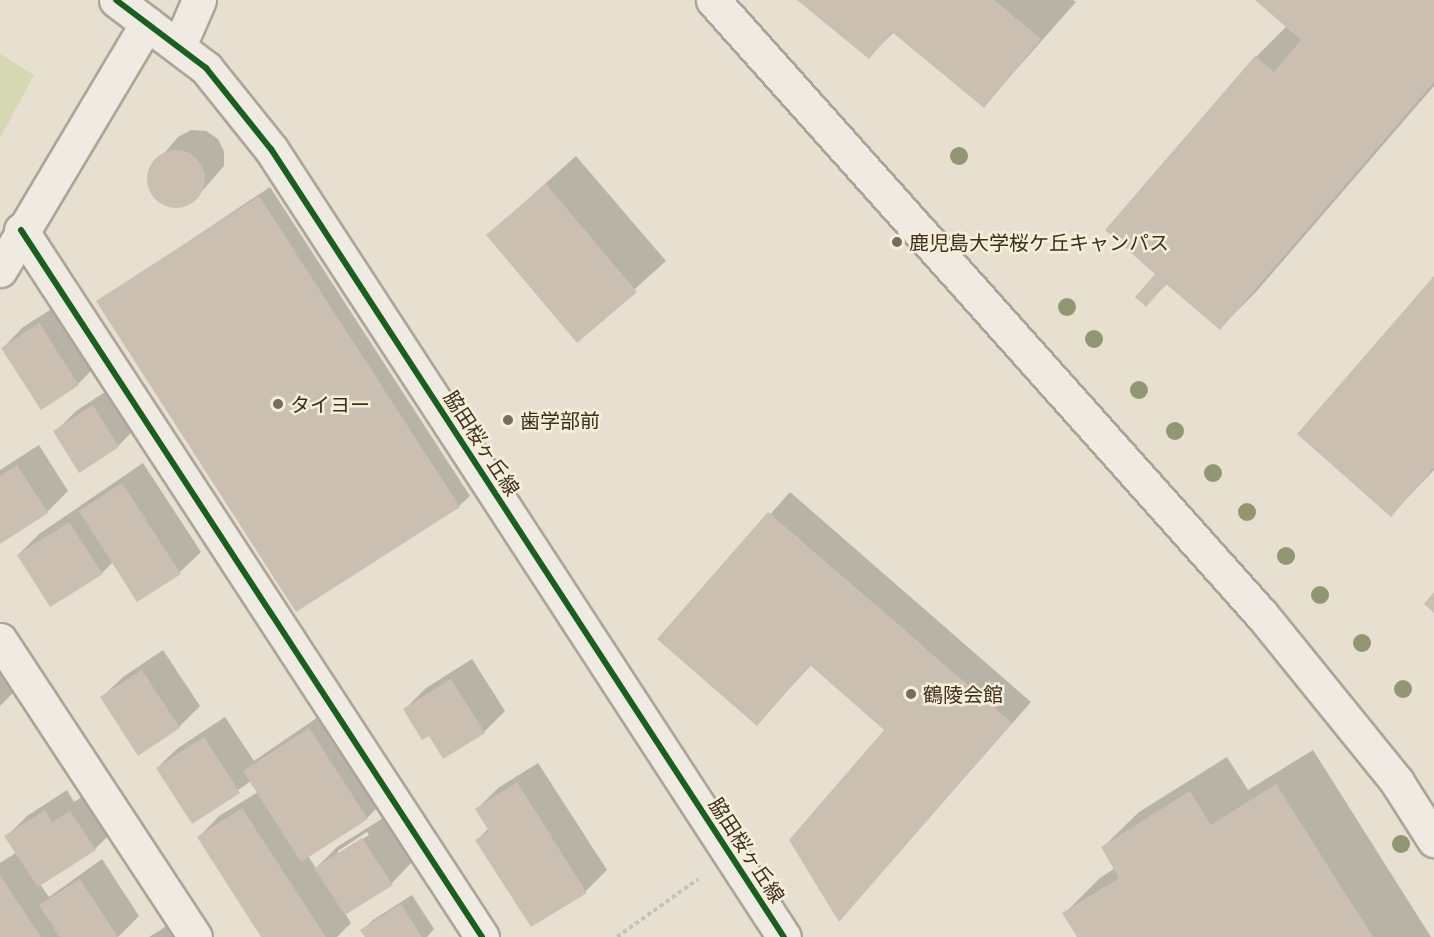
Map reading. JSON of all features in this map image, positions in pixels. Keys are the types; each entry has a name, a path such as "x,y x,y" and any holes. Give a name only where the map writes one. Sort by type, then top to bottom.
{"street":[{"name":"脇田桜ヶ丘線","path":"116,0 206,68 271,149 784,937"},
{"path":"179,46 199,0"},
{"path":"713,0 1262,615 1397,782 1434,840"},
{"path":"0,270 21,230 147,23"},
{"path":"21,230 482,937"},
{"path":"0,640 195,937"}],"path":[{"path":"617,937 731,856"}],"green space":[{"path":"0,54 34,75 0,138"}],"building":[{"path":"797,0 994,0 1041,39 984,108 892,32 869,59"},
{"path":"1255,0 1434,0 1434,82 1220,330 1166,284 1146,307 1135,297 1155,274 1105,230 1255,56 1274,72 1301,40"},
{"path":"176,150 192,155 200,163 205,179 200,195 192,203 176,208 160,203 152,195 147,179 152,163 160,155"},
{"path":"546,184 637,292 577,343 486,235"},
{"name":"タイヨー","path":"259,196 460,507 296,612 96,301"},
{"path":"1434,276 1434,467 1391,517 1297,434"},
{"path":"39,323 79,385 41,410 1,348"},
{"path":"93,405 119,447 79,473 53,431"},
{"path":"17,465 48,513 0,544 0,476"},
{"path":"122,483 181,574 137,602 79,511"},
{"name":"鶴陵会館","path":"768,512 1012,723 839,922 789,840 884,730 810,665 757,726 657,639"},
{"path":"69,522 103,574 50,607 17,555"},
{"path":"1434,592 1434,613 1424,604"},
{"path":"142,670 180,728 138,756 100,697"},
{"path":"451,679 485,733 443,759 429,736 422,740 403,709"},
{"path":"309,728 368,819 301,862 243,771"},
{"path":"204,737 240,793 192,824 156,768"},
{"path":"517,782 587,893 531,927 475,840 489,831 475,809"},
{"path":"1276,784 1373,937 1077,937 1062,913 1119,878 1101,847 1190,791 1211,825"},
{"path":"242,808 326,937 261,937 197,837"},
{"path":"45,810 52,822 70,811 96,850 38,887 4,836"},
{"path":"362,838 393,885 345,915 314,868"},
{"path":"0,875 41,937 0,937"},
{"path":"80,879 118,937 60,937 39,905"},
{"path":"401,904 422,937 365,937 360,930"}],"cycle path":[{"path":"116,0 206,68 271,149 784,937"},
{"path":"21,230 482,937"}],"place":[{"name":"鹿児島大学桜ケ丘キャンパス","path":"897,242"},
{"name":"タイヨー","path":"278,404"},
{"name":"歯学部前","path":"508,420"},
{"name":"鶴陵会館","path":"911,694"}]}
